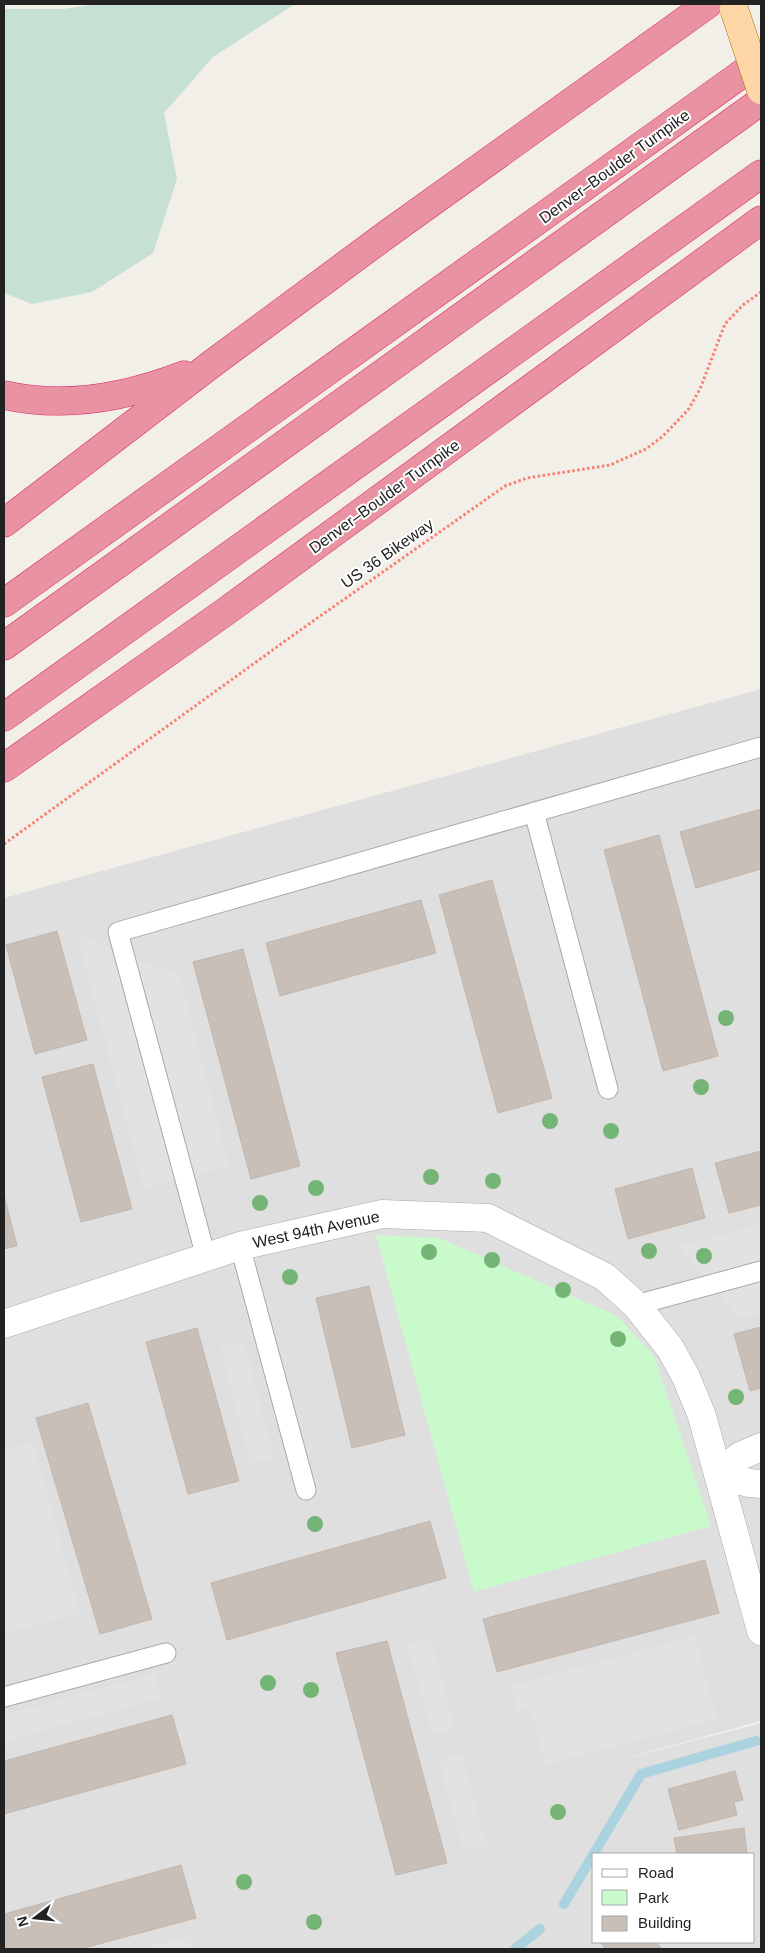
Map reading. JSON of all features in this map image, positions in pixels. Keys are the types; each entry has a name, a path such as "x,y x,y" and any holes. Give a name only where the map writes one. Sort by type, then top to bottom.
{"highway":[{"path":"4,523 213,363 418,212 708,4"},
{"name":"Denver–Boulder Turnpike","path":"4,603 761,60"},
{"path":"4,646 761,101"},
{"path":"4,717 761,174"},
{"name":"Denver–Boulder Turnpike","path":"4,768 225,612 761,220"},
{"path":"674,284 761,230"},
{"path":"4,395 48,402 106,397 155,386 213,363"}],"main road":[{"path":"732,6 761,90"}],"street":[{"name":"West 94th Avenue","path":"4,1324 240,1246 382,1214 488,1218 605,1277 636,1305 670,1348 686,1377 702,1416 761,1631"},
{"path":"718,1474 740,1456 761,1447"},
{"path":"718,1474 749,1483 761,1484"}],"lane":[{"path":"206,1257 118,932 761,747"},
{"path":"534,812 608,1089"},
{"path":"240,1246 306,1490"},
{"path":"636,1305 761,1271"},
{"path":"4,1697 166,1653"}],"path":[{"name":"US 36 Bikeway","path":"4,844 299,631 505,486 527,478 610,465 646,449 662,437 688,410 700,389 725,324 743,305 761,292"}],"shaded area":[{"path":"761,689 761,1721 601,1765 761,1723 761,1949 4,1949 4,898"},
{"path":"77,935 180,976 229,1166 144,1188"},
{"path":"761,1224 761,1313 741,1319 679,1246"},
{"path":"244,1340 274,1458 251,1464 220,1347"},
{"path":"33,1442 80,1613 4,1634 4,1450"},
{"path":"695,1636 717,1719 546,1765 530,1707 517,1710 510,1686"},
{"path":"430,1638 455,1728 433,1734 407,1644"},
{"path":"155,1674 162,1698 4,1741 4,1715"},
{"path":"461,1754 486,1844 463,1850 439,1761"},
{"path":"192,1935 196,1949 141,1949"}],"green space":[{"path":"96,4 295,4 213,57 164,113 177,179 153,253 92,292 32,304 4,293 4,9 64,9"},
{"path":"376,1235 439,1238 617,1316 654,1356 711,1526 474,1592"}],"building":[{"path":"761,809 761,869 696,888 680,832"},
{"path":"659,835 718,1056 663,1071 604,850"},
{"path":"492,880 552,1098 498,1113 439,895"},
{"path":"421,900 436,953 280,996 266,943"},
{"path":"57,931 87,1040 35,1054 6,945"},
{"path":"243,949 300,1166 251,1179 193,962"},
{"path":"93,1064 132,1209 81,1222 42,1077"},
{"path":"761,1151 761,1205 729,1213 715,1163"},
{"path":"692,1168 705,1218 628,1239 615,1189"},
{"path":"4,1195 17,1246 4,1249"},
{"path":"369,1286 405,1435 352,1448 316,1298"},
{"path":"761,1327 761,1388 750,1391 734,1334"},
{"path":"197,1328 239,1481 188,1494 146,1342"},
{"path":"88,1403 152,1619 100,1634 36,1418"},
{"path":"430,1521 446,1578 227,1640 211,1583"},
{"path":"705,1560 719,1613 497,1672 483,1619"},
{"path":"387,1641 447,1863 396,1875 336,1653"},
{"path":"172,1715 186,1764 4,1814 4,1761"},
{"path":"735,1771 743,1800 734,1802 737,1815 679,1830 668,1789"},
{"path":"744,1828 747,1853 677,1853 674,1838"},
{"path":"181,1865 196,1918 80,1949 4,1949 4,1914"},
{"path":"601,1943 657,1943 662,1949 606,1949"}],"waterway":[{"path":"594,1853 641,1774 756,1741"},
{"path":"564,1904 592,1857"},
{"path":"515,1949 540,1929"}]}
